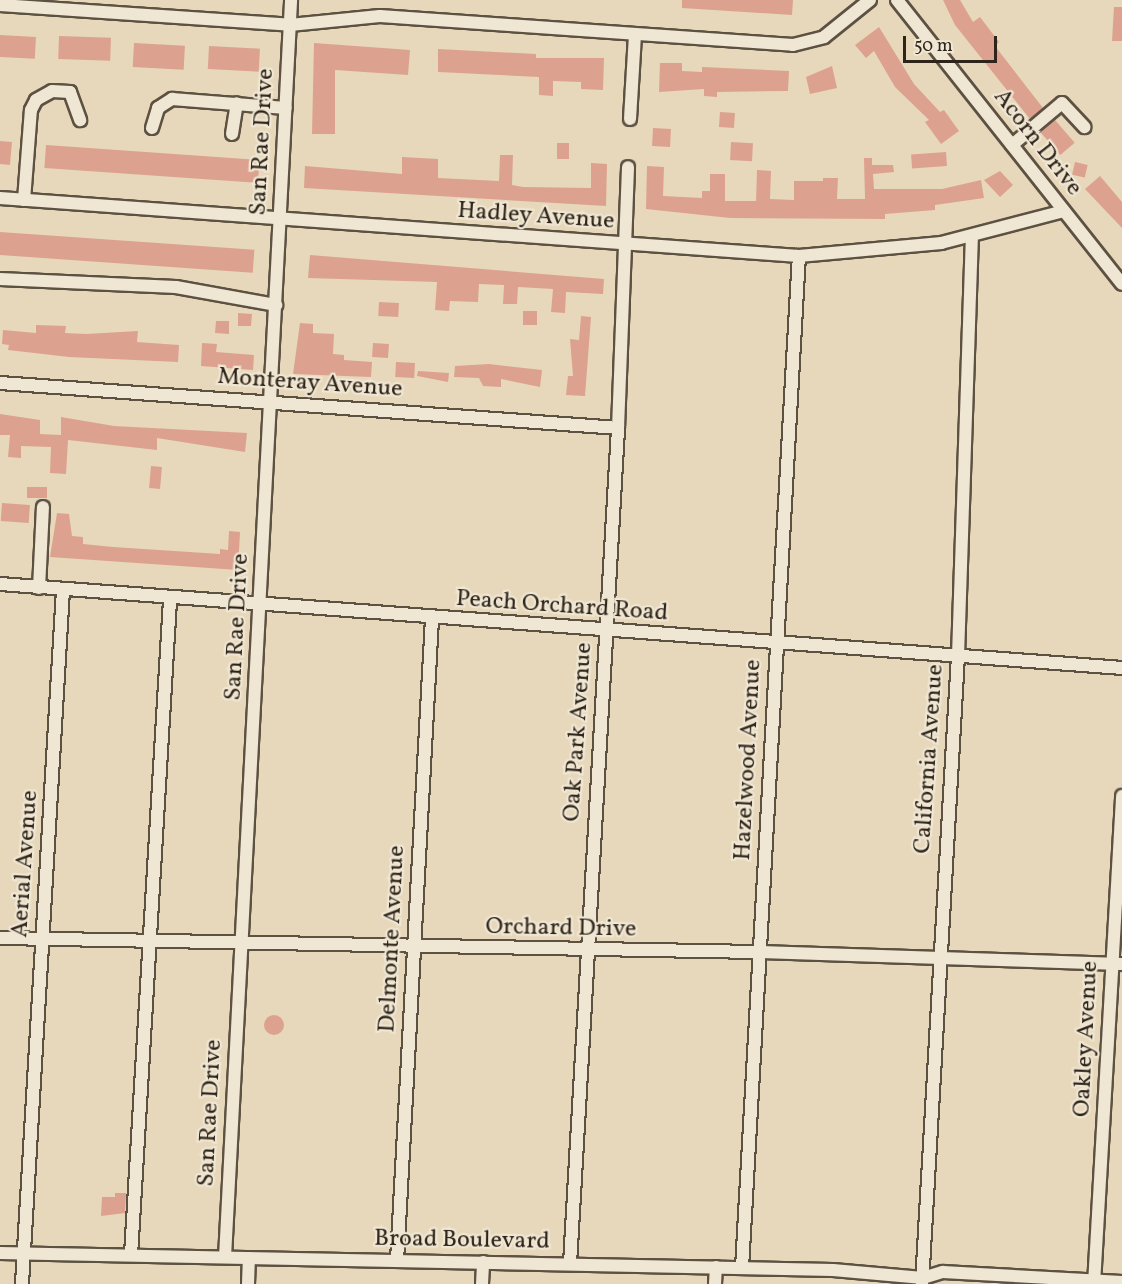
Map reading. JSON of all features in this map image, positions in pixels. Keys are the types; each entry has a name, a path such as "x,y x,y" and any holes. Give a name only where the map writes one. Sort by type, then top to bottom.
{"street":[{"name":"San Rae Drive","path":"225,1257 291,0"},
{"path":"0,5 290,25 380,16 635,34 808,43 833,31 870,0"},
{"name":"Acorn Drive","path":"897,0 1122,284"},
{"path":"630,119 635,34"},
{"path":"24,200 31,110 36,100 52,91 70,92 81,120"},
{"path":"152,128 158,108 172,99 286,108"},
{"path":"232,134 237,103"},
{"path":"1012,145 1062,103 1084,127"},
{"name":"Oak Park Avenue","path":"570,1263 585,951 607,631 618,428 623,245 628,167"},
{"name":"Hadley Avenue","path":"0,198 799,256 889,250 972,237 1064,211"},
{"name":"California Avenue","path":"926,1282 939,957 958,656 972,237"},
{"name":"Hazelwood Avenue","path":"742,1268 799,256"},
{"path":"0,279 176,287 276,305"},
{"name":"Monteray Avenue","path":"0,383 618,428"},
{"path":"39,588 43,507"},
{"name":"Peach Orchard Road","path":"0,584 170,600 1122,668"},
{"name":"Aerial Avenue","path":"22,1284 63,590"},
{"path":"131,1255 170,600"},
{"name":"Delmonte Avenue","path":"397,1261 412,946 432,618"},
{"name":"Oakley Avenue","path":"1094,1282 1117,964 1122,796"},
{"name":"Orchard Drive","path":"0,938 241,945 759,952 1117,964"},
{"name":"Broad Boulevard","path":"0,1253 716,1267 926,1282 943,1272 1122,1282"},
{"path":"248,1284 249,1258"},
{"path":"482,1284 483,1262"},
{"path":"715,1284 716,1267"}],"building":[{"path":"682,0 793,0 792,15 682,8"},
{"path":"943,0 960,0 973,22 980,17 999,42 995,46 1043,108 1030,119 955,25"},
{"path":"1114,7 1122,7 1122,41 1112,41"},
{"path":"879,27 914,84 940,112 944,110 959,131 941,144 925,122 929,120 895,87 874,51 866,58 855,45"},
{"path":"0,35 36,37 35,59 0,57"},
{"path":"59,36 111,38 110,61 58,59"},
{"path":"134,43 185,46 184,70 133,67"},
{"path":"314,43 410,50 408,75 335,70 335,134 312,134"},
{"path":"209,46 260,49 259,72 208,69"},
{"path":"438,49 536,54 536,58 604,58 603,90 581,89 581,82 553,81 553,96 539,95 539,77 438,72"},
{"path":"660,63 682,63 682,71 702,72 702,67 789,71 788,91 717,92 717,97 704,96 704,89 659,92"},
{"path":"832,66 837,88 810,94 806,77"},
{"path":"720,112 735,113 734,128 719,127"},
{"path":"1055,120 1075,143 1060,155 1041,132"},
{"path":"653,128 671,129 670,147 652,146"},
{"path":"0,141 12,142 10,165 0,164"},
{"path":"731,142 753,143 752,161 730,160"},
{"path":"557,143 569,143 569,159 557,159"},
{"path":"46,145 259,160 258,183 44,168"},
{"path":"946,152 947,166 912,168 911,154"},
{"path":"500,155 513,155 512,185 523,187 591,188 591,163 607,164 606,206 304,188 305,166 402,174 402,157 438,159 438,178 499,181"},
{"path":"864,158 872,158 872,165 893,165 894,172 873,174 874,189 942,189 981,180 984,198 935,205 935,210 885,214 885,219 730,218 646,209 647,166 664,167 663,196 702,198 702,191 710,191 710,174 725,174 725,201 756,201 757,170 771,171 770,199 794,200 794,181 823,181 823,178 838,178 837,199 865,199"},
{"path":"1075,162 1088,165 1085,178 1072,175"},
{"path":"1000,171 1013,185 1000,197 984,180"},
{"path":"1100,176 1122,202 1122,228 1085,189"},
{"path":"0,232 254,250 253,273 0,255"},
{"path":"310,255 604,279 603,294 566,292 565,313 551,312 553,289 518,287 517,304 503,304 504,285 479,284 478,302 450,301 449,311 435,310 437,282 308,278"},
{"path":"379,302 399,303 398,317 378,316"},
{"path":"523,311 537,311 537,325 523,325"},
{"path":"238,313 252,314 251,326 238,326"},
{"path":"581,316 591,317 585,396 566,395 568,376 573,376 570,339 579,340"},
{"path":"216,321 229,321 229,334 215,333"},
{"path":"300,323 313,324 313,333 334,334 333,354 344,355 344,360 372,362 371,377 293,374"},
{"path":"36,325 66,326 65,333 138,331 137,342 179,345 178,362 69,357 8,350 9,345 2,344 3,330 36,333"},
{"path":"202,343 217,344 216,352 254,355 253,370 201,366"},
{"path":"373,343 389,344 388,358 372,357"},
{"path":"396,362 415,363 414,378 395,377"},
{"path":"489,364 542,370 540,387 501,379 501,387 483,386 479,378 454,377 455,366"},
{"path":"418,371 449,373 448,382 417,376"},
{"path":"0,414 40,420 40,434 61,435 61,417 114,426 247,433 245,452 157,438 157,450 68,440 66,474 50,473 51,447 21,446 21,458 8,457 10,435 0,435"},
{"path":"151,466 162,467 160,489 149,488"},
{"path":"27,487 47,487 47,498 27,498"},
{"path":"2,503 30,505 29,523 1,521"},
{"path":"57,513 69,514 72,536 83,537 83,544 220,554 220,549 228,550 229,531 240,532 238,570 50,557"},
{"path":"270,1015 278,1015 284,1021 284,1029 278,1035 270,1035 264,1029 264,1021"},
{"path":"115,1193 126,1193 125,1213 101,1216 102,1197 115,1197"}]}
